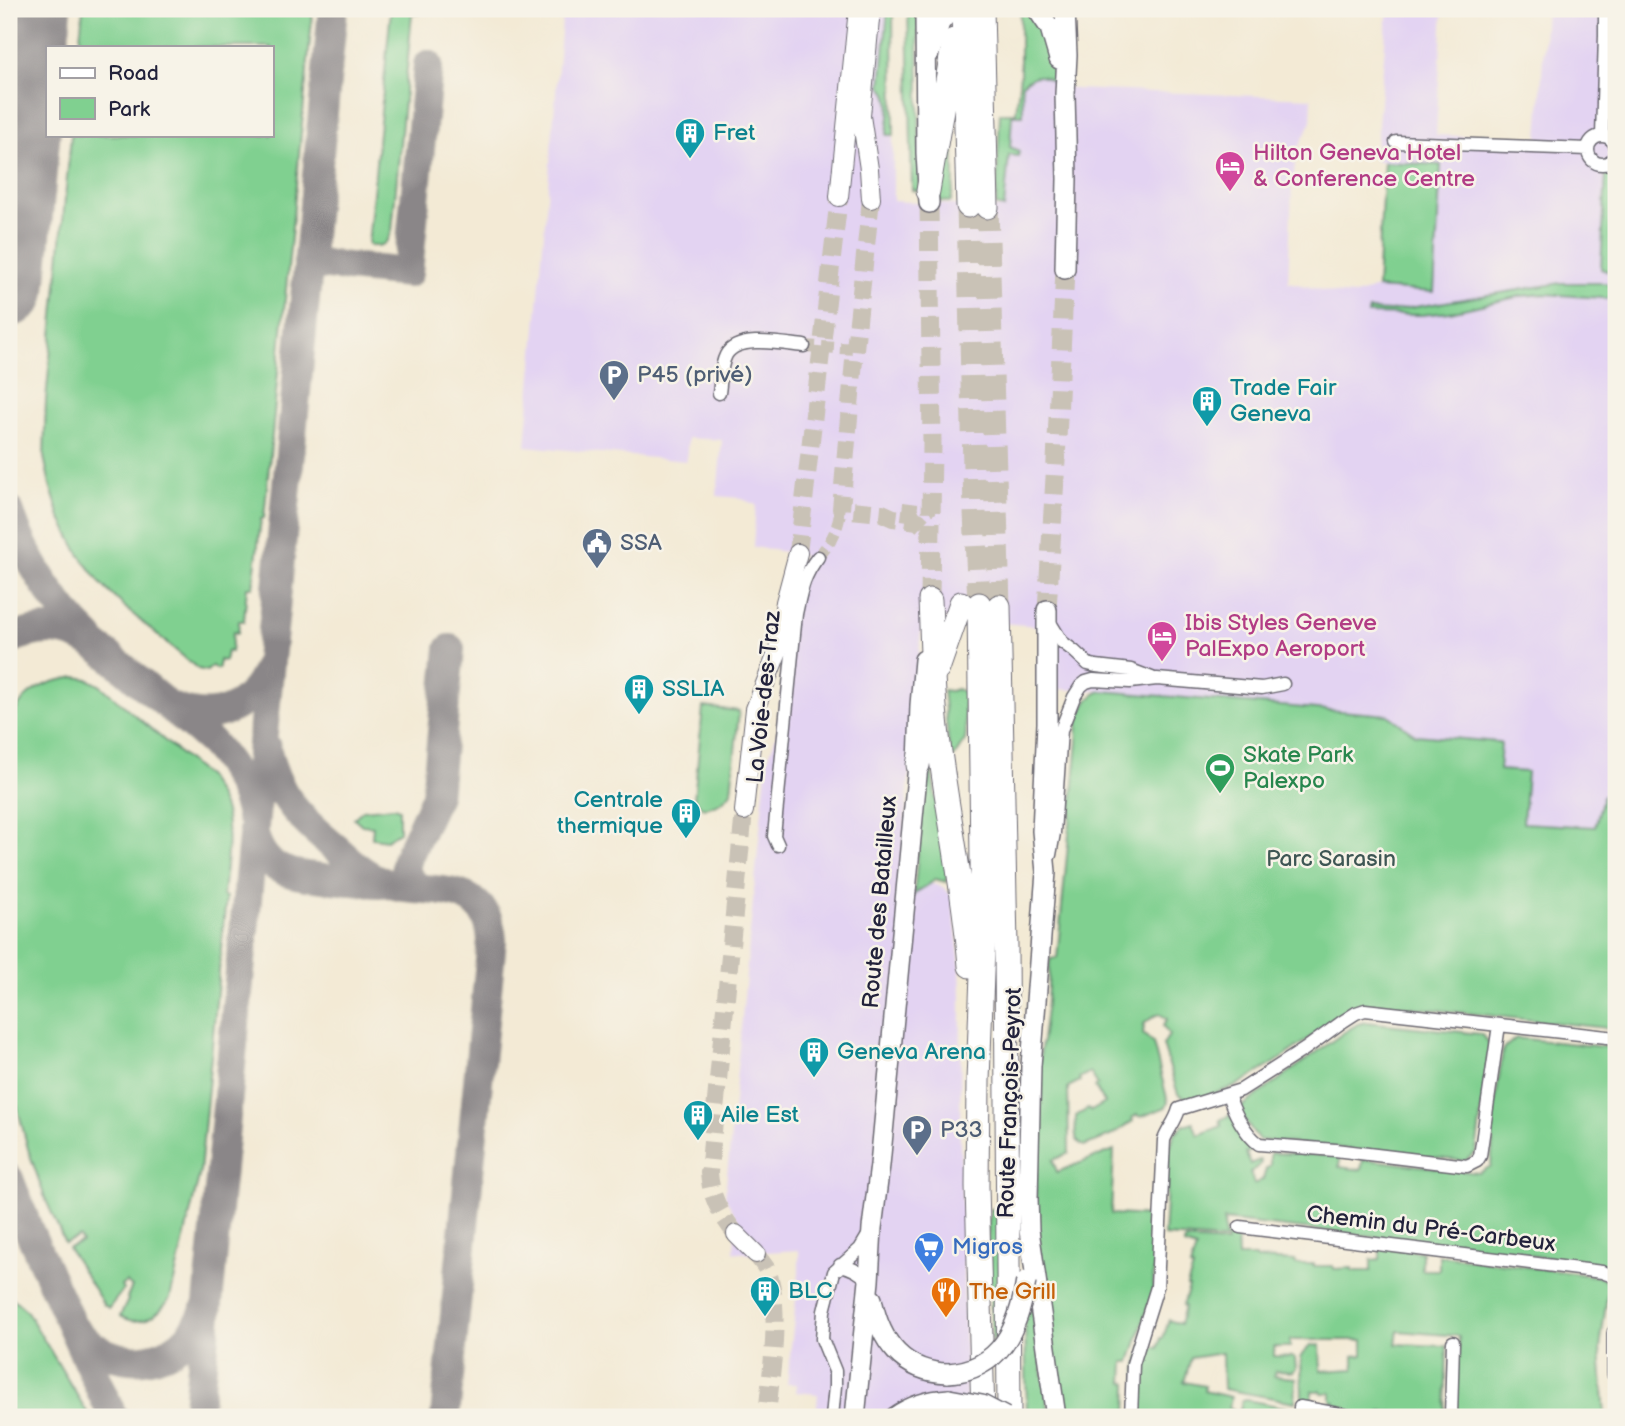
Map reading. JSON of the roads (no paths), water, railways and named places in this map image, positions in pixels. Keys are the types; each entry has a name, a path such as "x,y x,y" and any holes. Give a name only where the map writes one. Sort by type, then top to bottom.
{"highway":[{"path":"928,197 957,9"},
{"path":"963,9 978,206 982,9"},
{"path":"930,600 933,686 969,954 978,1081"},
{"path":"918,765 933,686 980,604"},
{"path":"980,604 983,947 977,1186 984,1417"},
{"path":"980,604 1006,972 1007,1417"}],"main road":[{"path":"925,9 928,197"},
{"path":"926,73 937,32 951,9"},
{"path":"1037,9 1054,40 1065,94"},
{"path":"1065,9 1065,269"},
{"name":"Route des Batailleux","path":"855,1417 918,765 920,705 930,600"},
{"name":"Route François-Peyrot","path":"1047,614 1047,723 1042,831 1046,872 1031,1066 1028,1198 1029,1230 1056,1417"},
{"path":"869,1281 879,1326 891,1346 904,1358 932,1371 948,1373 978,1366 1003,1345 1016,1323 1026,1281 1029,1230"},
{"path":"895,1417 918,1404 949,1399 982,1405 1007,1417"}],"street":[{"path":"839,197 858,9"},
{"path":"871,9 861,116 871,199"},
{"path":"1602,136 1605,9"},
{"path":"1602,136 1609,138 1615,145 1615,154 1609,162 1600,164 1590,157 1588,145 1593,139 1602,136"},
{"path":"1396,142 1588,149"},
{"path":"719,393 723,364 727,353 734,347 751,342 804,346"},
{"path":"744,810 755,709 778,651 787,595 798,553"},
{"name":"La Voie-des-Traz","path":"778,845 774,836 795,623 803,582 818,557"},
{"name":"Route François-Peyrot","path":"1047,614 1056,635 1088,664 1131,670 1157,679"},
{"name":"Route François-Peyrot","path":"1046,872 1054,833 1061,730 1077,692 1086,682 1157,679 1262,688 1283,684"},
{"path":"1131,1417 1133,1364 1157,1287 1164,1140 1177,1118 1179,1108 1241,1090 1342,1022 1365,1010 1616,1038"},
{"path":"1228,1094 1232,1109 1259,1144 1467,1166 1477,1161 1480,1156 1499,1025"},
{"name":"Chemin du Pré-Carbeux","path":"1240,1227 1602,1272 1616,1277"},
{"path":"832,1417 835,1371 822,1339 827,1300 833,1274 860,1250 872,1228"},
{"path":"736,1234 756,1254"},
{"path":"840,1265 850,1267 869,1281"},
{"path":"1616,1333 1616,1374"},
{"path":"1451,1417 1453,1342"},
{"path":"1300,1417 1300,1407 1355,1417"}],"tunnel":[{"path":"798,553 839,197"},
{"path":"871,199 841,509 882,513 893,518 918,521 930,532"},
{"path":"929,203 932,444 930,600"},
{"path":"968,206 979,604"},
{"path":"987,207 999,606"},
{"path":"1047,610 1065,269"},
{"path":"804,346 855,349"},
{"path":"902,511 917,513 932,505"},
{"path":"818,557 834,535 841,509"},
{"path":"736,1234 718,1206 709,1173 744,811"},
{"path":"756,1254 766,1268 774,1301 774,1341 767,1417"}],"place":[{"name":"Fret","path":"690,160"},
{"name":"Hilton Geneva Hotel & Conference Centre","path":"1230,193"},
{"name":"P45 (privé)","path":"614,402"},
{"name":"Trade Fair Geneva","path":"1207,428"},
{"name":"SSA","path":"597,570"},
{"name":"Ibis Styles Geneve PalExpo Aeroport","path":"1162,663"},
{"name":"SSLIA","path":"639,716"},
{"name":"Skate Park Palexpo","path":"1220,795"},
{"name":"Centrale thermique","path":"686,840"},
{"name":"Geneva Arena","path":"814,1079"},
{"name":"Aile Est","path":"698,1142"},
{"name":"P33","path":"917,1157"},
{"name":"Migros","path":"929,1274"},
{"name":"BLC","path":"765,1318"},
{"name":"The Grill","path":"946,1319"}],"park label":[{"name":"Parc Sarasin","path":"1331,859"}]}
